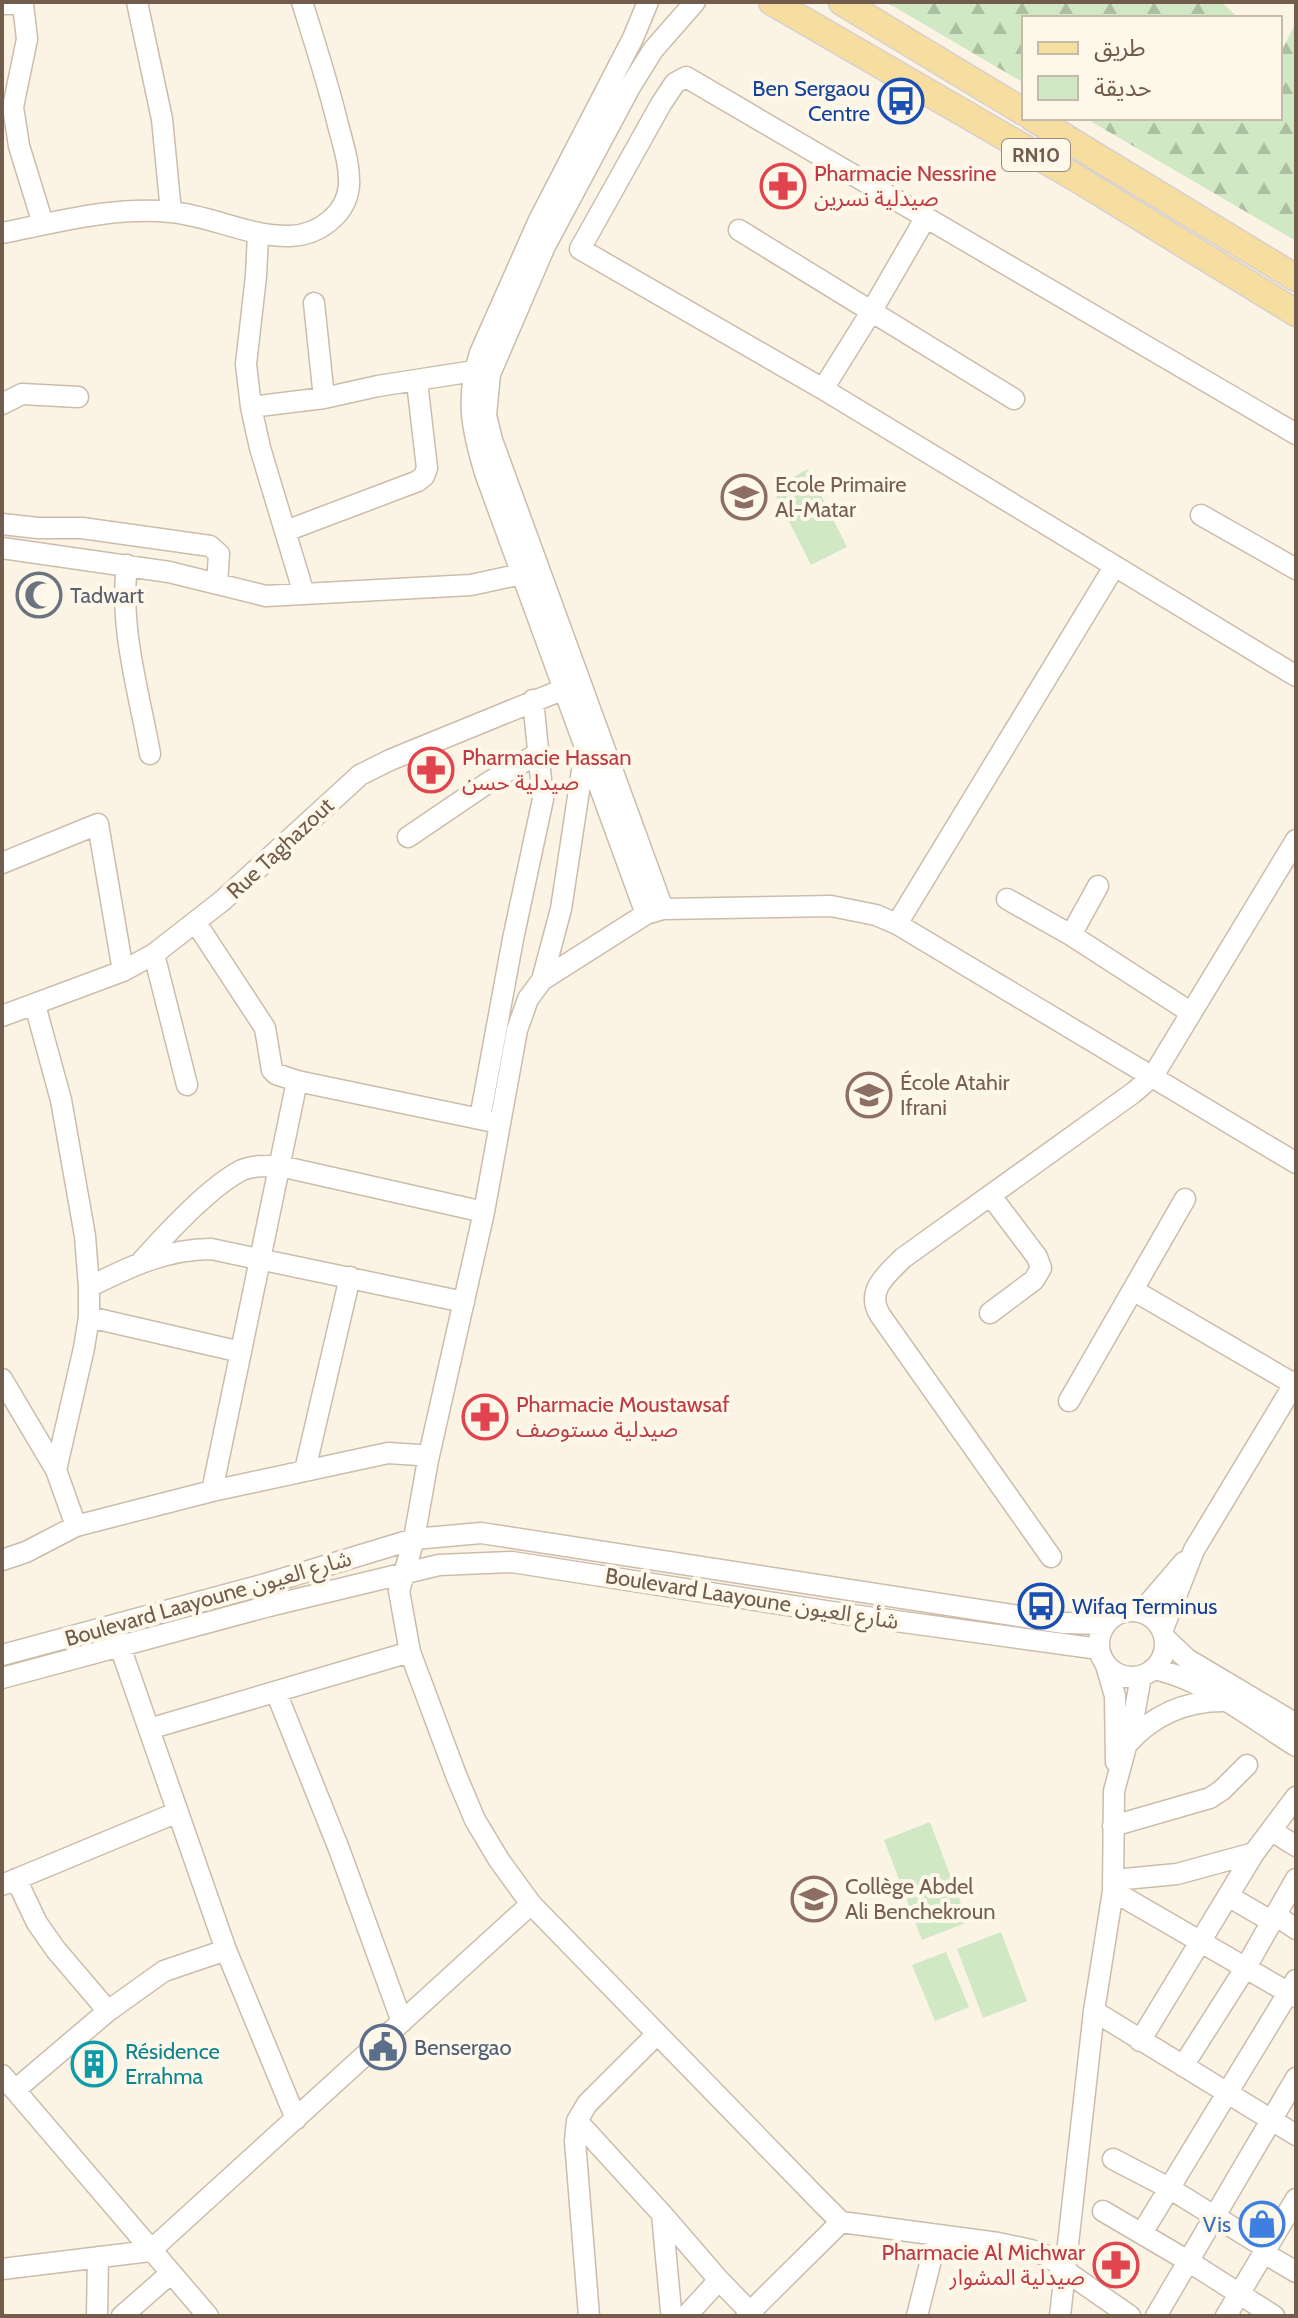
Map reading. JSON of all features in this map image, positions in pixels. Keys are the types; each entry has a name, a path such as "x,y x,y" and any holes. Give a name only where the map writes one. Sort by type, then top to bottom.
{"main road":[{"name":"RN10","path":"772,2 1076,178 1296,313"},
{"name":"RN10","path":"842,2 1022,111"},
{"name":"RN10","path":"1036,120 1296,278"}],"street":[{"path":"137,2 162,119 171,212"},
{"path":"2,233 119,212 171,212 214,220 258,234 292,236 321,228 332,219 347,196 349,183 346,156 302,2"},
{"path":"648,2 633,38 539,220 474,371 471,407 475,438 522,574 585,747 654,912"},
{"path":"654,912 486,415 490,374 552,233 630,87 653,50 695,2"},
{"path":"2,4 32,3 8,124 43,224"},
{"path":"580,249 661,104 675,83 686,77 1296,434"},
{"path":"823,389 926,217"},
{"path":"739,230 1014,399"},
{"path":"552,233 823,389 1296,676"},
{"path":"258,234 246,364 251,407 304,594"},
{"path":"314,303 324,398"},
{"path":"251,407 324,398 474,371"},
{"path":"286,531 418,481 424,476 427,468 417,382"},
{"path":"2,404 22,394 78,397"},
{"path":"1201,515 1296,569"},
{"path":"2,524 82,528 210,546 219,554 217,584"},
{"path":"2,548 127,565 266,596 471,585 522,574"},
{"path":"127,565 123,595 125,620 150,754"},
{"path":"897,924 1114,567"},
{"name":"Rue Taghazout","path":"2,1016 123,971 154,954 196,923 360,775 564,689"},
{"path":"533,700 543,799 513,939 490,1120 484,1212 428,1460 414,1539 399,1591 410,1652 475,1820 531,1904 841,2222 1031,2250 1050,2257 1130,2316"},
{"path":"490,1120 528,999 542,980 561,909 585,747"},
{"path":"408,837 489,782 539,753"},
{"path":"2,863 98,824 123,971"},
{"path":"1051,1557 880,1315 875,1301 876,1288 903,1258 1153,1076 1296,840"},
{"path":"1071,935 1098,886"},
{"path":"1007,899 1071,935 1190,1012"},
{"path":"542,980 654,912 831,906 876,915 897,924 1296,1163"},
{"path":"196,923 265,1028 272,1070 276,1074 297,1081 490,1120"},
{"path":"154,954 187,1085"},
{"path":"35,1005 64,1114 85,1236 89,1287 89,1317 56,1470"},
{"path":"212,1491 297,1081"},
{"path":"142,1261 173,1226 243,1170 261,1166 280,1166 484,1212"},
{"path":"990,1313 1034,1280 1041,1268 1037,1257 991,1196"},
{"path":"1069,1401 1185,1199"},
{"path":"89,1287 142,1261 189,1249 211,1249 464,1302"},
{"path":"305,1470 350,1277"},
{"path":"1133,1290 1295,1382 1194,1550 1142,1611"},
{"path":"89,1317 241,1352"},
{"path":"2,1379 56,1470 76,1526"},
{"path":"2,1560 26,1552 76,1526 212,1491 388,1453 419,1455 428,1460"},
{"name":"Boulevard Laayoune شأرع العيون","path":"414,1539 481,1533 1064,1623 1105,1624"},
{"name":"Boulevard Laayoune شارع العيون","path":"2,1655 262,1585 414,1539"},
{"path":"1116,1774 1147,1673 1163,1656 1164,1633 1194,1550"},
{"name":"Boulevard Laayoune شأرع العيون","path":"404,1573 439,1565 512,1562 1102,1657"},
{"name":"Boulevard Laayoune شارع العيون","path":"2,1678 404,1573"},
{"path":"1060,2316 1094,2011 1114,1886 1115,1696 1102,1657 1100,1636 1105,1624 1118,1613 1142,1611 1154,1618 1187,1659 1296,1724"},
{"path":"113,1625 226,1950 296,2119"},
{"path":"149,1729 410,1652"},
{"path":"1102,1657 1116,1673 1128,1677 1147,1673 1184,1678 1296,1746"},
{"path":"276,1692 339,1849 402,2022"},
{"path":"1127,1744 1148,1723 1170,1710 1223,1701"},
{"path":"1113,1826 1210,1798 1247,1765"},
{"path":"1140,2041 1254,1853 1296,1797"},
{"path":"108,2011 56,1950 9,1882 178,1812"},
{"path":"1272,1831 1296,1846"},
{"path":"1114,1886 1177,1874 1254,1853"},
{"path":"1183,2066 1246,1967 1296,1879"},
{"path":"1114,1886 1199,1940 1293,1990 1226,2092 1142,2233"},
{"path":"1228,1896 1296,1929"},
{"path":"2,2269 150,2251 531,1904"},
{"path":"208,2316 9,2082 164,1971 226,1950"},
{"path":"1094,2011 1296,2135"},
{"path":"589,2316 576,2155 577,2121 587,2104 657,2034"},
{"path":"1156,2316 1296,2078"},
{"path":"577,2121 750,2314 841,2222"},
{"path":"1113,2159 1169,2188 1296,2272"},
{"path":"1103,2211 1274,2316"},
{"path":"1226,2316 1293,2211"},
{"path":"662,2214 674,2316"},
{"path":"917,2316 937,2236"},
{"path":"97,2316 98,2257"},
{"path":"122,2316 170,2274"},
{"path":"686,2316 719,2280"}],"green space":[{"path":"886,2 1221,2 1237,16 1022,16 1022,82"},
{"path":"1296,22 1296,241 1088,120 1282,120 1282,50"},
{"path":"808,469 847,547 811,565 772,488"},
{"path":"930,1822 968,1922 922,1940 884,1840"},
{"path":"1001,1932 1027,2001 983,2018 957,1949"},
{"path":"946,1952 969,2007 935,2021 912,1965"}],"place":[{"name":"Ben Sergaou Centre","path":"901,101"},
{"name":"Pharmacie Nessrine صيدلية نسرين","path":"783,186"},
{"name":"Ecole Primaire Al-Matar","path":"744,497"},
{"name":"Tadwart","path":"39,595"},
{"name":"Pharmacie Hassan صيدلية حسن","path":"431,770"},
{"name":"École Atahir Ifrani","path":"869,1095"},
{"name":"Pharmacie Moustawsaf صيدلية مستوصف","path":"485,1417"},
{"name":"Wifaq Terminus","path":"1041,1606"},
{"name":"Collège Abdel Ali Benchekroun","path":"814,1899"},
{"name":"Bensergao","path":"383,2047"},
{"name":"Résidence Errahma","path":"94,2064"},
{"name":"Vis","path":"1262,2224"},
{"name":"Pharmacie Al Michwar صيدلية المشوار","path":"1116,2265"}]}
